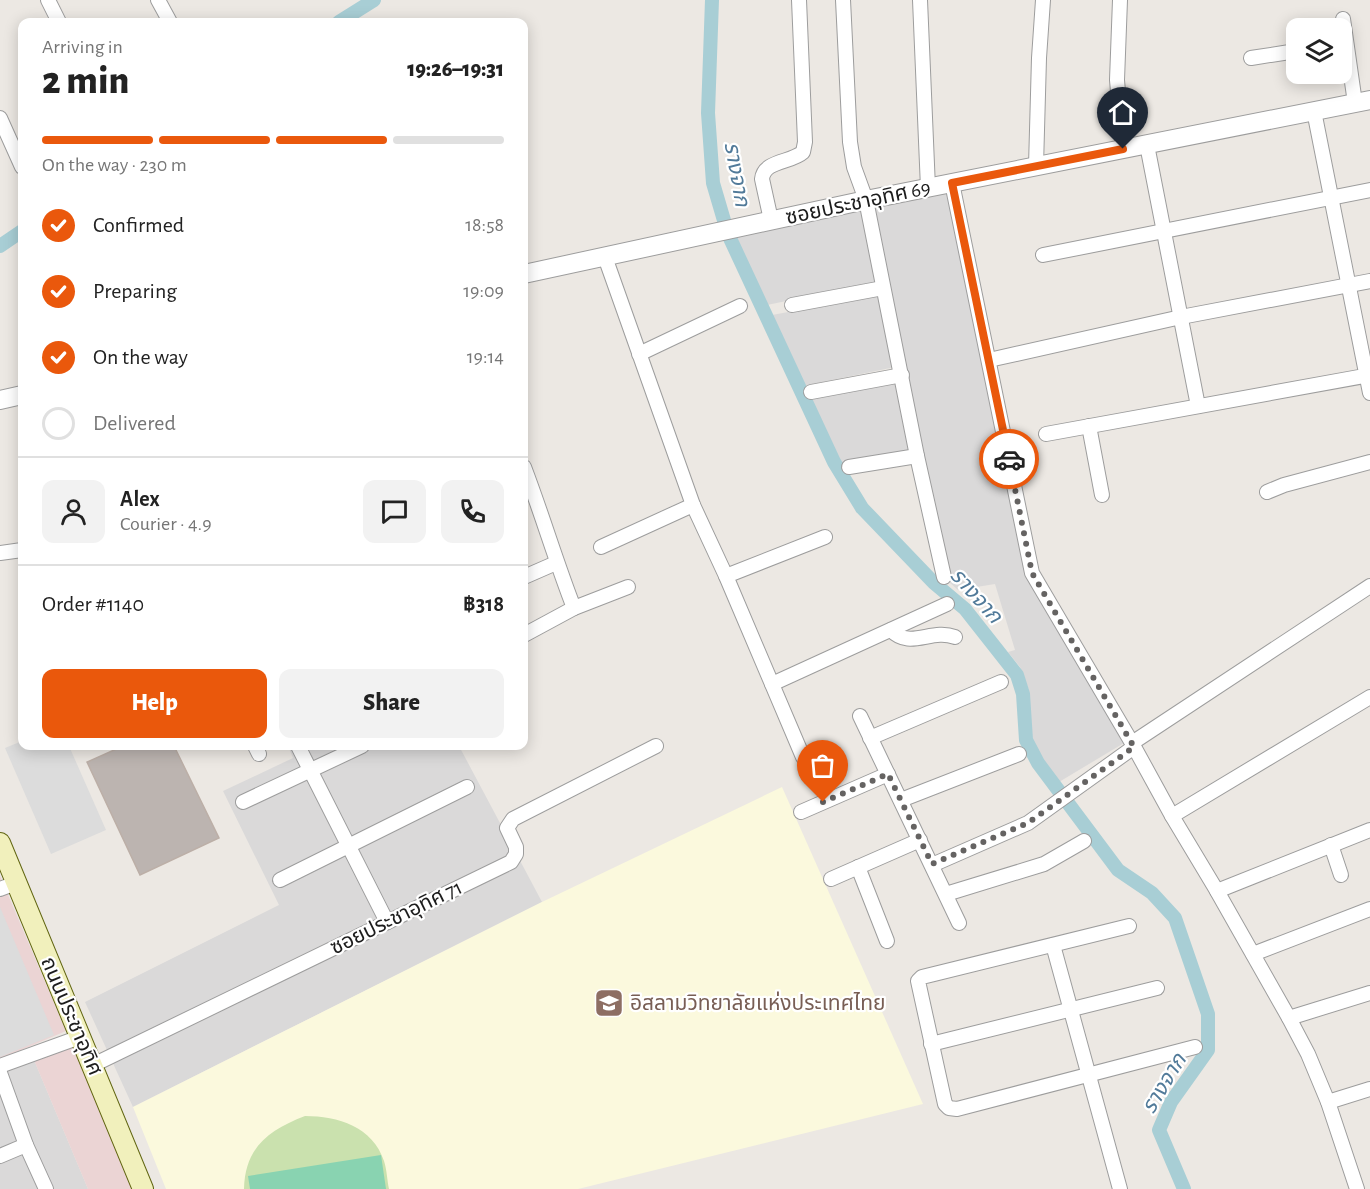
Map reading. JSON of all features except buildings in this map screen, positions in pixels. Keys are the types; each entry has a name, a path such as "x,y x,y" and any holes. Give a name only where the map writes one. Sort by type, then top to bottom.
{"main road":[{"name":"ถนนประชาอุทิศ","path":"0,843 8,886 93,1065 143,1189"}],"street":[{"path":"48,0 56,18"},
{"path":"158,0 168,18"},
{"path":"771,220 762,173 766,168 798,157 803,153 805,142 799,0"},
{"path":"843,0 850,142 854,167 866,200 917,456 944,577"},
{"path":"920,0 928,188"},
{"path":"1036,166 1043,0"},
{"path":"1120,0 1118,80 1123,149"},
{"path":"1251,58 1286,53"},
{"path":"1352,67 1363,101"},
{"name":"ซอยประชาอุทิศ 69","path":"528,273 866,200 1363,101"},
{"path":"1314,111 1370,393"},
{"path":"0,118 18,158"},
{"path":"1148,145 1198,406"},
{"path":"952,183 1032,573 1217,891 1308,1054 1328,1102 1357,1189"},
{"path":"1043,255 1370,190"},
{"path":"605,257 693,505 726,576 802,757"},
{"path":"988,360 1181,317 1370,281"},
{"path":"792,305 883,288"},
{"path":"639,354 740,306"},
{"path":"811,392 902,375"},
{"path":"1046,435 1368,375"},
{"path":"0,400 18,395"},
{"path":"1089,426 1102,495"},
{"path":"849,467 917,456"},
{"path":"1267,492 1284,485 1370,462"},
{"path":"528,477 556,563 574,608"},
{"path":"601,547 693,505"},
{"path":"726,576 825,537"},
{"path":"0,553 18,551"},
{"path":"528,575 556,563"},
{"path":"932,864 1028,823 1133,745 1370,586"},
{"path":"528,633 574,608 628,587"},
{"path":"772,684 947,604"},
{"path":"891,630 899,638 906,639 940,634 956,637"},
{"path":"870,738 1001,682"},
{"path":"1172,816 1370,697"},
{"path":"860,716 960,923"},
{"name":"ซอยประชาอุทิศ 71","path":"93,1065 510,862 516,854 516,847 507,828 513,819 656,746"},
{"path":"300,750 387,922"},
{"path":"243,802 354,750"},
{"path":"901,800 1019,754"},
{"path":"801,812 888,774"},
{"path":"280,880 467,787"},
{"path":"1217,891 1370,830"},
{"path":"831,879 920,840"},
{"path":"946,894 1044,864 1084,841"},
{"path":"1331,846 1341,875"},
{"path":"858,867 887,941"},
{"path":"1253,954 1370,909"},
{"path":"1130,926 922,977 918,981 945,1104 949,1108 957,1109 1195,1047"},
{"path":"1053,945 1120,1189"},
{"path":"931,1044 1158,988"},
{"path":"1289,1018 1370,993"},
{"path":"0,1066 80,1037"},
{"path":"0,1073 26,1145 46,1189"},
{"path":"1328,1102 1370,1089"},
{"path":"0,1156 26,1145"}],"shaded area":[{"path":"949,190 1027,575 1124,743 1059,782 1038,755 1031,739 1029,690 1020,667 1008,652 1015,650 995,584 958,590 949,582 871,205"},
{"path":"864,208 878,282 767,305 732,234"},
{"path":"880,295 895,367 803,386 772,315"},
{"path":"899,382 912,451 842,464 810,400"},
{"path":"18,743 18,750 71,750 106,830 51,854 5,748"},
{"path":"290,750 461,750 542,902 133,1107 85,1002 279,905 223,791 293,758"},
{"name":"อิสลามวิทยาลัยแห่งประเทศไทย","path":"782,787 923,1104 578,1189 166,1189 133,1107 542,902"},
{"path":"0,876 66,1031 0,1059"},
{"path":"0,907 54,1035 0,1057"},
{"path":"73,1044 133,1189 88,1189 34,1060"},
{"path":"34,1060 88,1189 0,1189 0,1074"}],"green space":[{"path":"305,1116 342,1121 363,1132 379,1149 385,1164 389,1189 244,1189 249,1162 261,1142 280,1127"},
{"path":"381,1155 386,1189 250,1189 248,1176"}],"waterway":[{"path":"345,18 374,0"},
{"name":"รางจาก","path":"712,0 708,113 713,183 728,234 834,462 862,508 934,583 965,609 1017,675 1023,694 1026,740 1038,763 1118,870 1152,893 1175,918 1208,1014 1208,1050 1171,1102 1159,1130 1184,1189"},
{"path":"0,246 18,234"}],"way so far":[{"path":"823,802 888,774 932,864 1028,823 1134,747 1032,573 1009,459"}],"place":[{"name":"อิสลามวิทยาลัยแห่งประเทศไทย","path":"609,1003"}],"route":[{"path":"1009,459 952,183 1123,149"}]}
